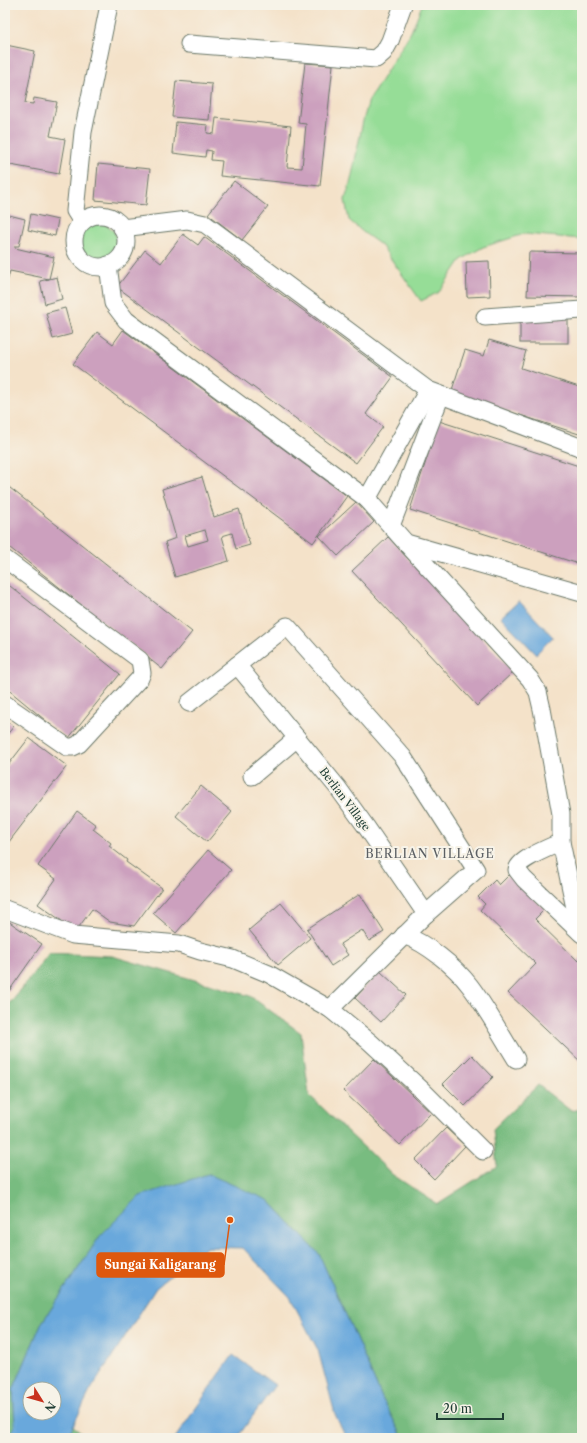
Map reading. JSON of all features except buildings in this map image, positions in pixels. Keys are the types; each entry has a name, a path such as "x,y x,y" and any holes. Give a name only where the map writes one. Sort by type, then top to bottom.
{"street":[{"path":"82,222 75,211 83,132 109,5"},
{"path":"189,44 376,59 387,47 403,5"},
{"path":"102,215 117,222 122,228 125,239 122,254 116,261 108,265 96,267 87,264 78,255 74,247 74,238 76,230 82,222 93,216 102,215"},
{"path":"122,228 187,220 205,224 435,393 582,448"},
{"path":"108,265 113,303 126,320 368,499 530,679 538,692 542,709 561,814 561,842 581,933"},
{"path":"484,317 582,310"},
{"path":"368,499 435,393"},
{"path":"391,526 435,393"},
{"path":"406,543 582,593"},
{"path":"5,559 140,660 142,674 111,711 80,744 73,747 67,747 5,704"},
{"path":"189,703 286,626 402,757 476,870 426,914 330,1009"},
{"name":"Berlian Village","path":"237,665 342,793 426,914"},
{"path":"252,776 298,738"},
{"path":"561,842 528,858 519,865 518,870 524,879 581,933"},
{"path":"5,909 73,935 179,944 233,959 269,974 330,1009 370,1042 422,1090 482,1151"},
{"path":"404,936 421,943 437,954 469,985 516,1059"}],"green space":[{"path":"422,5 582,5 582,239 524,234 483,247 461,260 439,292 421,301 381,245 349,220 345,200 369,100 411,32"},
{"path":"94,223 102,223 112,228 116,235 116,249 112,256 102,261 94,261 84,256 82,253 79,246 79,238 84,228 87,226"},
{"path":"49,953 112,956 250,996 301,1033 309,1095 393,1175 437,1204 497,1166 493,1129 538,1085 571,1111 582,1109 582,1438 403,1438 382,1398 319,1254 268,1200 100,1236 41,1324 13,1390 15,1424 9,1438 5,1438 5,1006 13,1000"},
{"path":"73,1426 89,1438 67,1438"}],"water":[{"path":"519,601 553,637 536,654 501,617"},
{"path":"208,1174 268,1200 319,1254 382,1398 403,1438 346,1438 335,1414 318,1350 290,1297 243,1248 207,1247 156,1288 90,1391 67,1438 9,1438 15,1424 13,1390 41,1324 100,1236 140,1196"},
{"path":"233,1355 275,1385 237,1438 175,1438"}],"place":[{"name":"Sungai Kaligarang","path":"230,1220"}],"district":[{"name":"BERLIAN VILLAGE","path":"430,853"}]}
